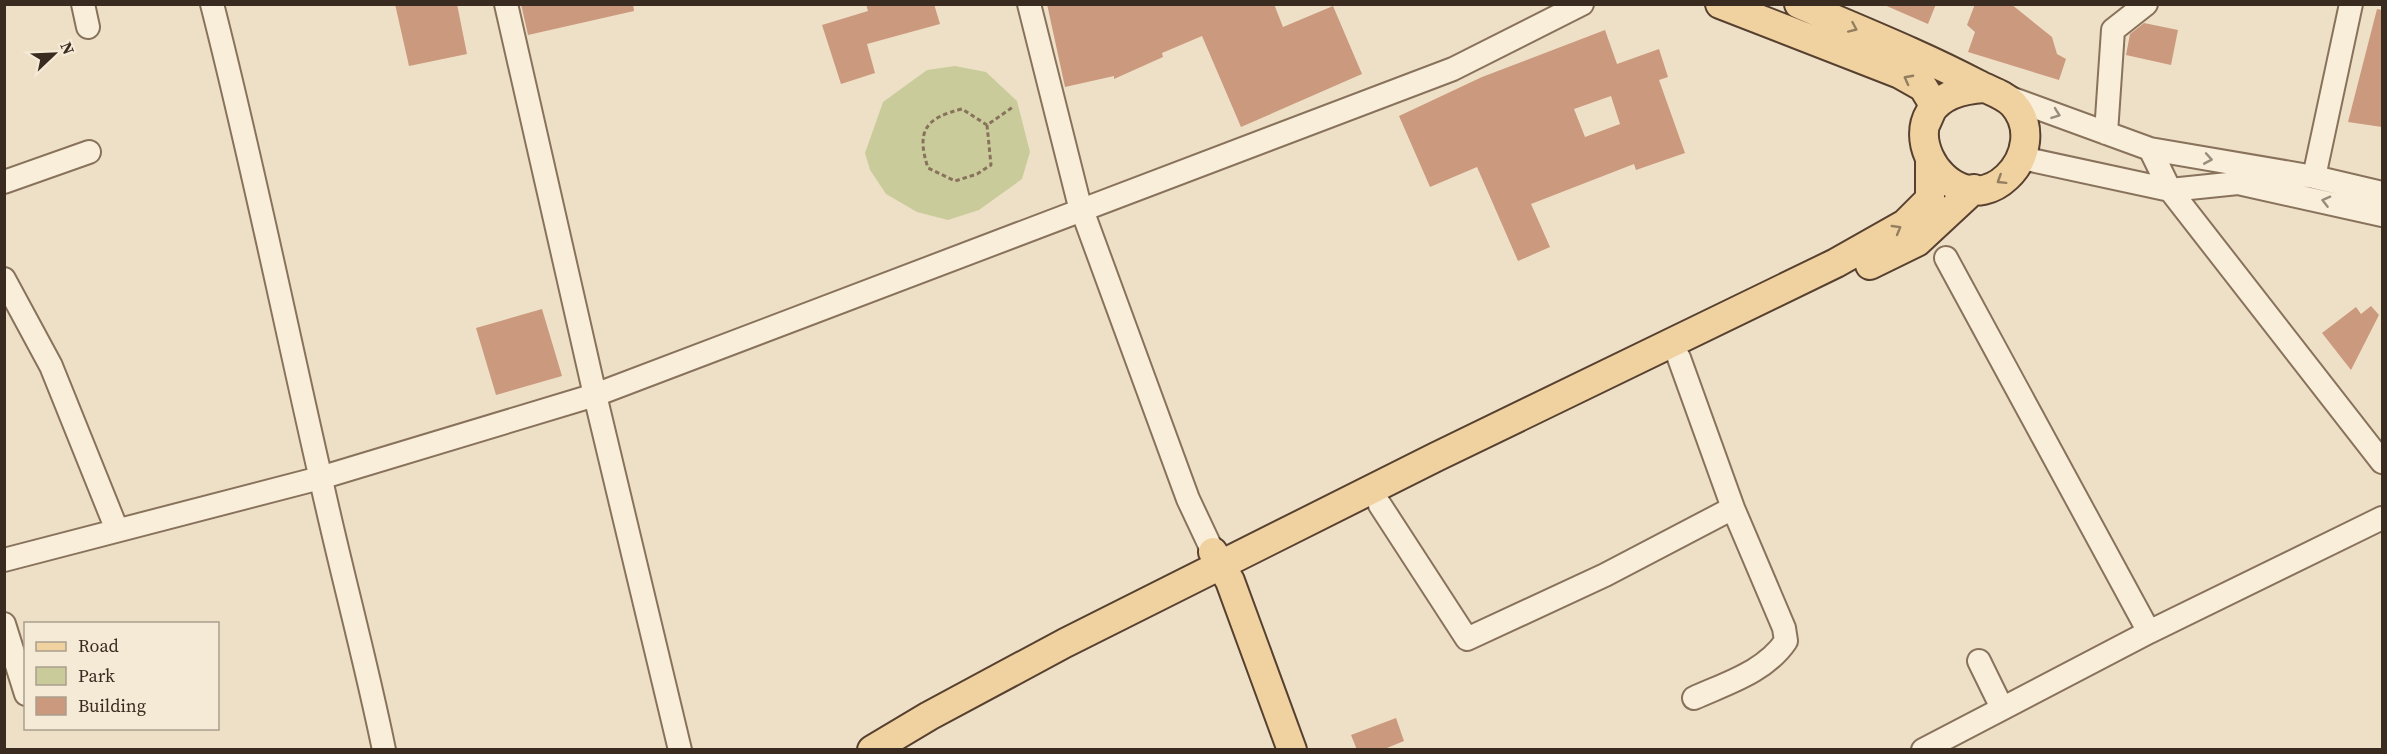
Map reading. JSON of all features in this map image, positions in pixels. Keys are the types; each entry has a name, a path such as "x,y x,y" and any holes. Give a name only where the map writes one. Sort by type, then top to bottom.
{"main road":[{"path":"872,750 928,716 1065,644 1220,570 1436,457 1836,263 1905,224 1930,199 1930,162 1924,145 1926,123 1934,105 1923,87 1900,74 1720,4"},
{"path":"1799,4 1993,91 2014,105 2023,120 2026,140 2022,158 2016,169 2003,181 1987,188 1974,189 1949,182 1930,162"},
{"path":"1926,123 1934,107 1944,97 1960,89 1993,91"},
{"path":"907,750 1070,660 1220,570 1380,505 1917,242 1974,189"},
{"path":"1220,570 1279,750"},
{"path":"1220,570 1292,750"}],"street":[{"path":"83,4 88,27"},
{"path":"212,4 243,126 320,477 366,660 384,750"},
{"path":"506,4 595,395 680,750"},
{"path":"1029,4 1044,70 1082,209 1188,500 1220,570"},
{"path":"4,560 320,477 595,395 1453,69 1582,4"},
{"path":"2106,133 2113,30 2146,4"},
{"path":"2314,177 2351,4"},
{"path":"1993,91 2150,149 2314,177 2382,193"},
{"path":"2150,149 2169,190 2382,462"},
{"path":"4,182 89,152"},
{"path":"2022,158 2169,190 2238,183 2382,215"},
{"path":"1946,258 2149,632"},
{"path":"4,279 51,366 117,530"},
{"path":"1679,358 1733,508 1784,628 1786,641 1777,655 1758,669 1694,698"},
{"path":"1380,505 1467,639 1605,575 1733,508"},
{"path":"1923,750 2149,632 2382,518"},
{"path":"4,624 24,688"},
{"path":"1979,661 2002,708"}],"path":[{"path":"987,125 1013,107"},
{"path":"962,109 987,125 991,165 976,174 955,181 928,168 923,152 923,133 938,115 962,109"}],"green space":[{"path":"955,66 986,72 1017,101 1030,152 1022,179 979,210 948,220 917,212 886,194 870,170 865,153 883,102 927,70"}],"building":[{"path":"395,4 457,4 467,54 409,66"},
{"path":"521,4 633,4 634,11 528,35"},
{"path":"866,4 934,4 940,24 867,44 875,73 841,84 822,25 868,11"},
{"path":"1047,4 1274,4 1283,27 1333,6 1362,74 1241,127 1202,36 1162,53 1163,57 1114,79 1114,76 1065,87"},
{"path":"1882,4 1936,4 1928,24"},
{"path":"1975,4 2011,4 2052,37 2057,54 2066,59 2059,80 1968,52 1975,32 1967,25"},
{"path":"2377,9 2382,10 2382,127 2348,122"},
{"path":"2144,23 2178,30 2171,65 2126,55 2130,34"},
{"path":"1605,30 1617,64 1659,49 1668,77 1659,80 1685,153 1636,170 1634,164 1531,204 1550,247 1518,261 1477,167 1430,187 1399,116 1482,77","holes":["1611,96 1620,124 1585,137 1574,109"]},
{"path":"2371,306 2379,315 2351,370 2322,333 2356,307 2361,314"},
{"path":"542,309 562,376 496,395 476,328"},
{"path":"1396,718 1404,741 1382,750 1357,750 1351,735"}]}
